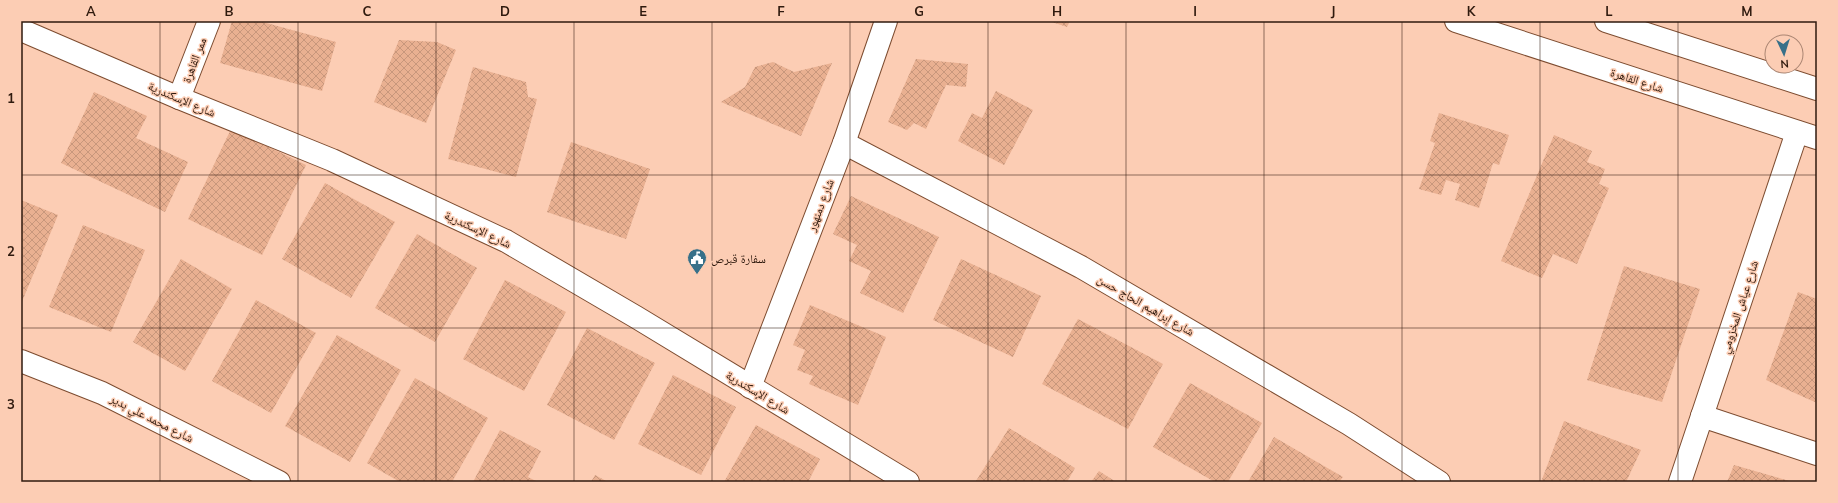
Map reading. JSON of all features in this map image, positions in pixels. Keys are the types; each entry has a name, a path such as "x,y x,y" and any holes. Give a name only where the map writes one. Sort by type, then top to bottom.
{"street":[{"name":"ممر القاهرة","path":"179,98 209,21"},
{"name":"شارع دمنهور","path":"750,387 844,144 886,21"},
{"name":"شارع القاهرة","path":"1456,21 1807,135"},
{"path":"1606,21 1817,89"},
{"name":"شارع الإسكندرية","path":"21,30 179,98 332,160 506,241 636,317 908,482"},
{"name":"شارع عياش المخزومي","path":"1680,482 1702,416 1807,135"},
{"name":"شارع إبراهيم الحاج حسن","path":"844,144 1081,267 1342,420 1440,482"},
{"name":"شارع محمد علي بدير","path":"21,360 102,393 279,482"},
{"path":"1702,416 1817,454"}],"building":[{"path":"232,21 259,21 336,42 322,91 220,63"},
{"path":"1049,21 1070,21 1067,27"},
{"path":"399,40 437,42 456,50 426,123 374,102"},
{"path":"916,59 968,64 966,87 946,85 926,129 914,123 907,130 888,122"},
{"path":"773,62 794,72 832,63 801,136 721,102 745,87 755,67"},
{"path":"473,67 526,82 528,97 537,99 516,177 448,159"},
{"path":"996,91 1033,110 1004,165 958,141 972,113 982,118"},
{"path":"94,92 147,116 136,138 188,162 165,212 61,163"},
{"path":"1439,113 1509,135 1499,165 1493,163 1479,208 1455,200 1460,184 1446,180 1441,195 1419,189 1435,143 1430,141"},
{"path":"231,129 306,165 262,255 188,219"},
{"path":"1554,135 1592,151 1587,162 1605,169 1599,184 1609,188 1577,264 1553,254 1542,278 1501,261"},
{"path":"571,142 650,169 626,239 547,212"},
{"path":"325,183 395,222 351,298 282,259"},
{"path":"851,196 939,237 903,313 860,293 871,271 849,261 857,245 833,234"},
{"path":"21,200 58,215 21,304"},
{"path":"83,225 145,250 111,332 49,307"},
{"path":"417,234 477,268 435,342 375,308"},
{"path":"181,259 232,289 185,371 133,342"},
{"path":"961,259 1041,296 1013,357 933,320"},
{"path":"1624,266 1700,289 1662,402 1587,380"},
{"path":"505,280 566,312 524,391 463,359"},
{"path":"1798,292 1817,299 1817,403 1766,380"},
{"path":"256,300 316,333 271,413 212,381"},
{"path":"810,305 886,337 858,405 809,384 813,376 797,370 805,350 793,345"},
{"path":"1078,319 1163,364 1128,429 1042,384"},
{"path":"587,328 655,363 614,440 547,405"},
{"path":"337,335 401,370 350,462 285,426"},
{"path":"673,375 736,407 701,475 638,444"},
{"path":"415,378 488,418 452,482 400,482 367,463"},
{"path":"1190,383 1262,423 1228,482 1215,482 1153,447"},
{"path":"1564,421 1641,450 1626,482 1541,482"},
{"path":"756,425 820,459 808,482 724,482"},
{"path":"1009,428 1075,468 1067,482 976,481"},
{"path":"500,430 541,451 528,477 538,482 473,482"},
{"path":"1274,437 1343,477 1339,482 1248,482"},
{"path":"1734,465 1793,482 1727,482"},
{"path":"1099,471 1116,482 1091,482"},
{"path":"595,475 608,482 591,482"}],"place":[{"name":"سفارة قبرص","path":"697,275"}]}
